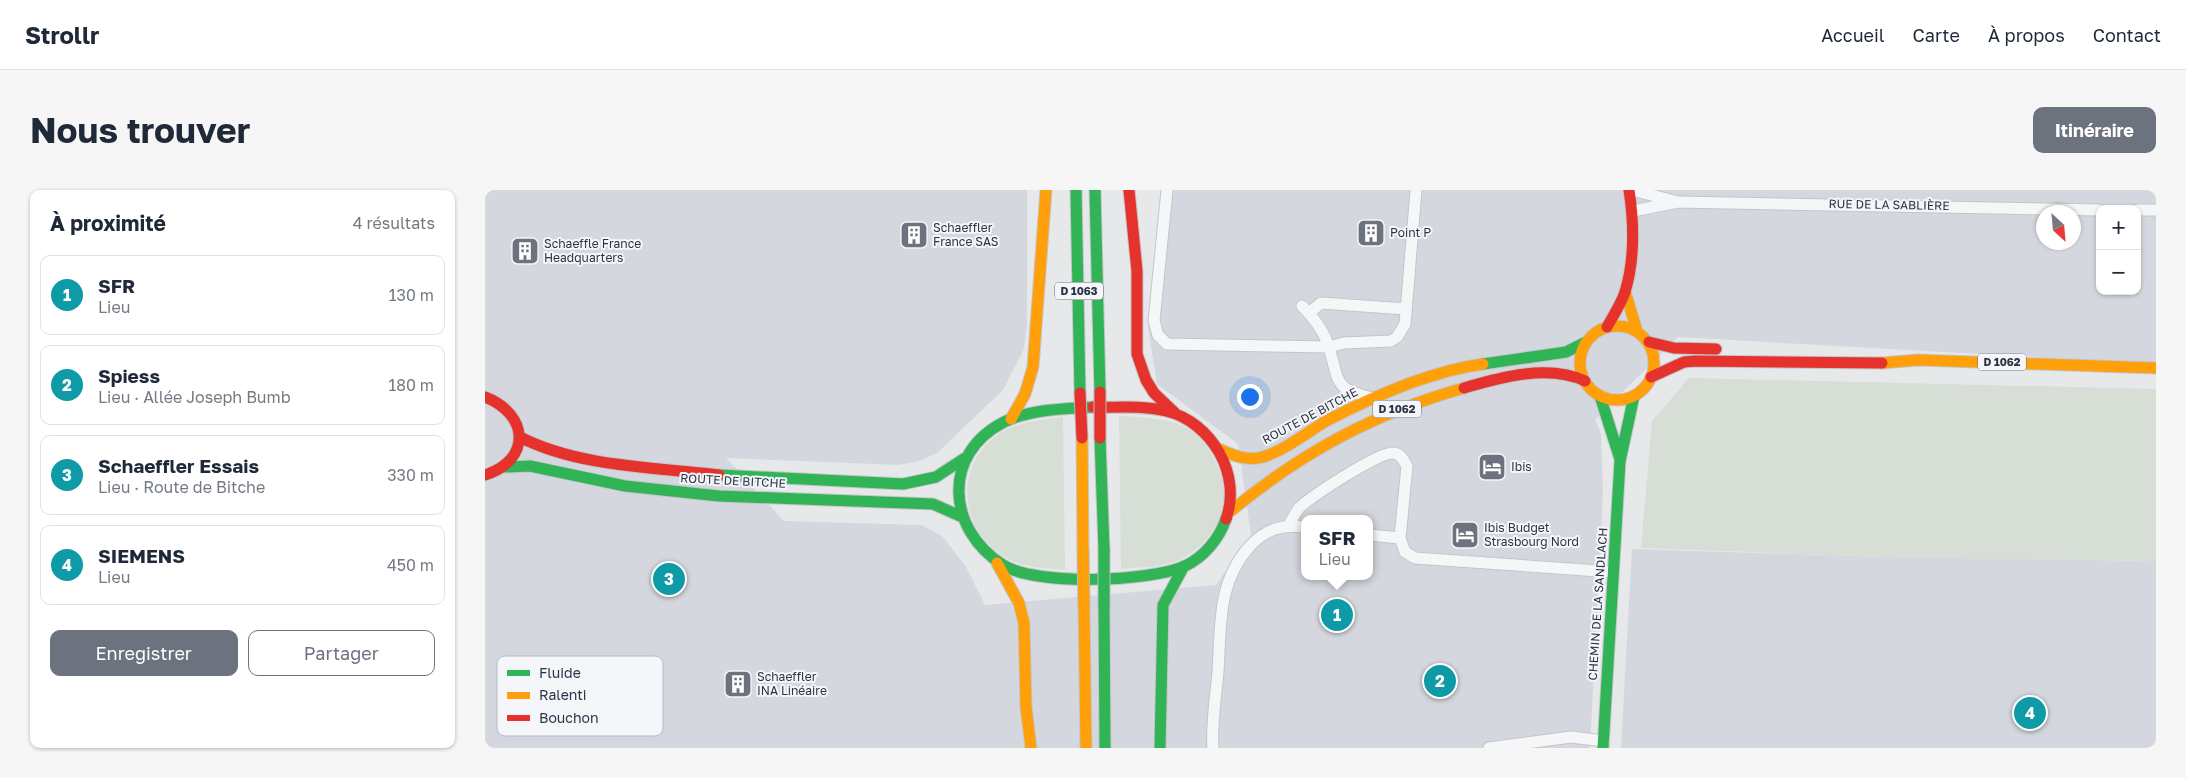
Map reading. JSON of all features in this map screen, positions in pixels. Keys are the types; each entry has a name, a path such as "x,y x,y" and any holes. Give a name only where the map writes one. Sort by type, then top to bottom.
{"main road":[{"path":"1011,419 1025,394 1033,367 1047,190"},
{"name":"D 1063","path":"1076,190 1079,262 1086,748"},
{"name":"D 1063","path":"1095,190 1104,549 1105,748"},
{"path":"997,563 1013,571 1030,575 1096,578 1152,574 1184,566 1199,557 1215,542 1232,510 1231,485 1219,449 1207,434 1195,424 1175,413 1154,393 1146,380 1137,354 1137,271 1129,190"},
{"path":"1607,327 1625,291 1633,236 1631,190"},
{"path":"1625,291 1637,331"},
{"path":"1623,326 1637,331 1649,342 1655,365 1645,388 1634,396 1623,399 1611,399 1600,396 1585,381 1582,374 1581,358 1586,342 1607,327 1623,326"},
{"name":"ROUTE DE BITCHE","path":"1219,449 1234,456 1248,459 1262,457 1373,398 1406,385 1468,366 1566,352 1586,342"},
{"name":"D 1062","path":"1649,342 1674,348 1886,353 1918,360"},
{"name":"D 1062","path":"1651,377 1684,362 1696,361 1886,363 1918,360 2156,368"},
{"name":"D 1062","path":"1232,510 1264,483 1323,445 1364,423 1412,403 1459,388 1539,374 1567,373 1585,381"},
{"name":"CHEMIN DE LA SANDLACH","path":"1600,396 1620,461"},
{"name":"CHEMIN DE LA SANDLACH","path":"1603,744 1620,461 1634,396"},
{"path":"485,397 498,401 509,409 518,424 520,437 516,454 505,467"},
{"path":"1031,748 1026,707 1024,622 1012,586 997,563 970,534 960,516 958,482 965,458 977,441 994,428 1011,419 1044,410 1093,407 1175,413"},
{"name":"ROUTE DE BITCHE","path":"520,437 543,449 593,460 721,475 903,484 936,477 965,458"},
{"name":"ROUTE DE BITCHE","path":"485,475 505,467 530,466 625,486 719,496 914,502 933,504 960,516"},
{"path":"1160,745 1163,605 1184,566"}],"street":[{"path":"1167,190 1154,321 1158,335 1167,344 1329,347 1344,343 1391,341 1397,338 1405,324 1416,190"},
{"name":"RUE DE LA SABLIÈRE","path":"1631,190 1678,202"},
{"name":"RUE DE LA SABLIÈRE","path":"1633,211 1678,202 2096,210"},
{"path":"2141,210 2156,210"},
{"path":"1373,398 1355,394 1343,387 1335,375 1329,347 1305,309 1321,303 1406,308"},
{"path":"1289,525 1301,506 1336,482 1383,455 1395,453 1402,457 1407,466 1400,538 1405,552 1415,558 1613,572"},
{"path":"1213,748 1221,614 1227,585 1233,568 1256,540 1275,528 1289,525 1301,526"},
{"path":"1373,535 1400,538"},
{"path":"1489,748 1571,737 1603,744"}],"shaded area":[{"path":"485,190 1027,190 1027,325 1024,349 1003,390 937,453 919,461 899,465 726,458 784,521 922,525 943,537 966,567 985,605 1216,585 1251,535 1238,444 1157,384 1148,327 1162,190 2156,190 2156,364 1678,337 1595,420 1601,434 1603,491 1590,748 485,748"},
{"path":"1689,378 2156,389 2156,561 1887,557 1641,548 1652,421"},
{"path":"1119,416 1163,420 1187,428 1196,434 1206,446 1223,478 1225,484 1224,507 1215,528 1200,546 1174,562 1151,567 1121,569"},
{"path":"1063,417 1065,570 1025,565 1003,556 988,543 977,528 970,511 967,493 970,475 976,458 988,443 1004,431 1018,425"},
{"path":"1632,549 1887,557 2156,561 2156,748 1621,748"}],"traffic: fast":[{"path":"1076,190 1080,393"},
{"path":"1095,190 1100,392"},
{"path":"1483,364 1566,352 1586,342"},
{"path":"1600,396 1620,459"},
{"path":"1603,748 1620,461 1634,396"},
{"path":"1093,407 1047,410 1014,418 1004,422 984,436 969,453 961,472 959,492 962,513 971,532 984,550 1003,565 1019,572 1040,576 1066,579 1146,576 1185,566 1198,558 1210,547 1226,519"},
{"path":"1100,438 1104,549"},
{"path":"719,475 903,484 936,477 965,458"},
{"path":"505,467 530,466 625,486 719,496 933,504 960,516"},
{"path":"1104,549 1104,606"},
{"path":"1160,748 1163,605 1184,566"},
{"path":"1104,606 1105,748"}],"traffic: slow":[{"path":"1011,419 1025,394 1033,367 1046,190"},
{"path":"1625,291 1637,331"},
{"path":"1617,326 1638,332 1648,342 1654,363 1648,384 1638,394 1617,400 1596,394 1586,384 1580,363 1586,342 1596,332 1617,326"},
{"path":"1882,363 1918,360 2156,368"},
{"path":"1219,449 1241,457 1263,457 1287,446 1326,421 1383,394 1443,372 1483,364"},
{"path":"1232,510 1286,470 1342,436 1400,409 1464,388"},
{"path":"1082,438 1083,550"},
{"path":"1083,550 1084,607"},
{"path":"997,563 1019,603 1024,623 1026,707 1031,748"},
{"path":"1084,607 1086,748"}],"traffic: jam":[{"path":"1129,190 1137,271 1137,354 1146,380 1154,393 1175,413"},
{"path":"1607,327 1623,296 1631,267 1633,228 1629,190"},
{"path":"1649,342 1674,348 1716,349"},
{"path":"1651,377 1684,362 1696,361 1882,363"},
{"path":"1464,388 1509,376 1541,373 1556,373 1585,381"},
{"path":"1100,392 1100,438"},
{"path":"1080,393 1082,438"},
{"path":"485,397 500,405 510,414 517,425 519,437 517,448 511,459 500,468 485,475"},
{"path":"1093,407 1157,409 1182,417 1197,426 1209,438 1226,468 1230,485 1230,502 1226,519"},
{"path":"520,437 543,447 591,460 719,475"}],"place":[{"name":"Point P","path":"1371,233"},
{"name":"Schaeffler France SAS","path":"914,235"},
{"name":"Schaeffle France Headquarters","path":"525,251"},
{"name":"Ibis","path":"1492,467"},
{"name":"Ibis Budget Strasbourg Nord","path":"1465,535"},
{"name":"Schaeffler Essais","path":"669,579"},
{"name":"SFR","path":"1337,615"},
{"name":"Spiess","path":"1440,681"},
{"name":"Schaeffler INA Linéaire","path":"738,684"},
{"name":"SIEMENS","path":"2030,713"}]}
